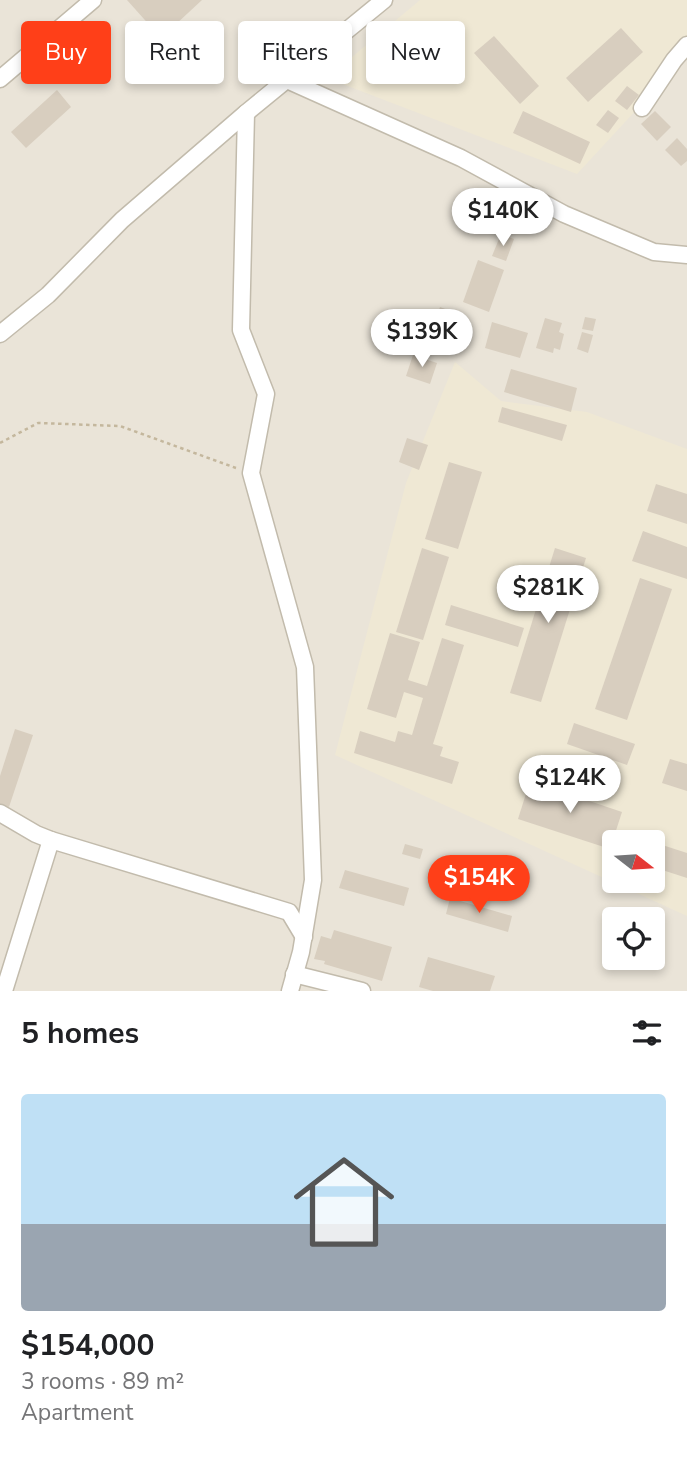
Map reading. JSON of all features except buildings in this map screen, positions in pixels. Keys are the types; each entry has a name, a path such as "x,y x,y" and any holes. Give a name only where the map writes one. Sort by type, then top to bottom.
{"street":[{"path":"0,79 93,0"},
{"path":"352,26 384,0"},
{"path":"642,108 687,45"},
{"path":"0,334 48,295 122,220 282,84"},
{"path":"296,84 461,158 564,214 654,252 687,255"},
{"path":"246,113 241,330 266,394 251,473 305,667 313,880 301,952 290,991"},
{"path":"0,813 36,834 289,912 304,937"},
{"path":"5,991 51,839"},
{"path":"294,974 362,991"}],"path":[{"path":"0,443 38,423 120,426 251,473"}],"shaded area":[{"path":"0,0 687,0 687,991 0,991"},
{"path":"420,0 687,0 687,55 577,174 343,84 352,84 352,57 366,45 366,84 465,84 465,21 395,21"},
{"path":"455,362 501,401 587,412 687,449 687,916 637,893 665,893 665,830 602,830 602,877 335,755 406,483"}]}
